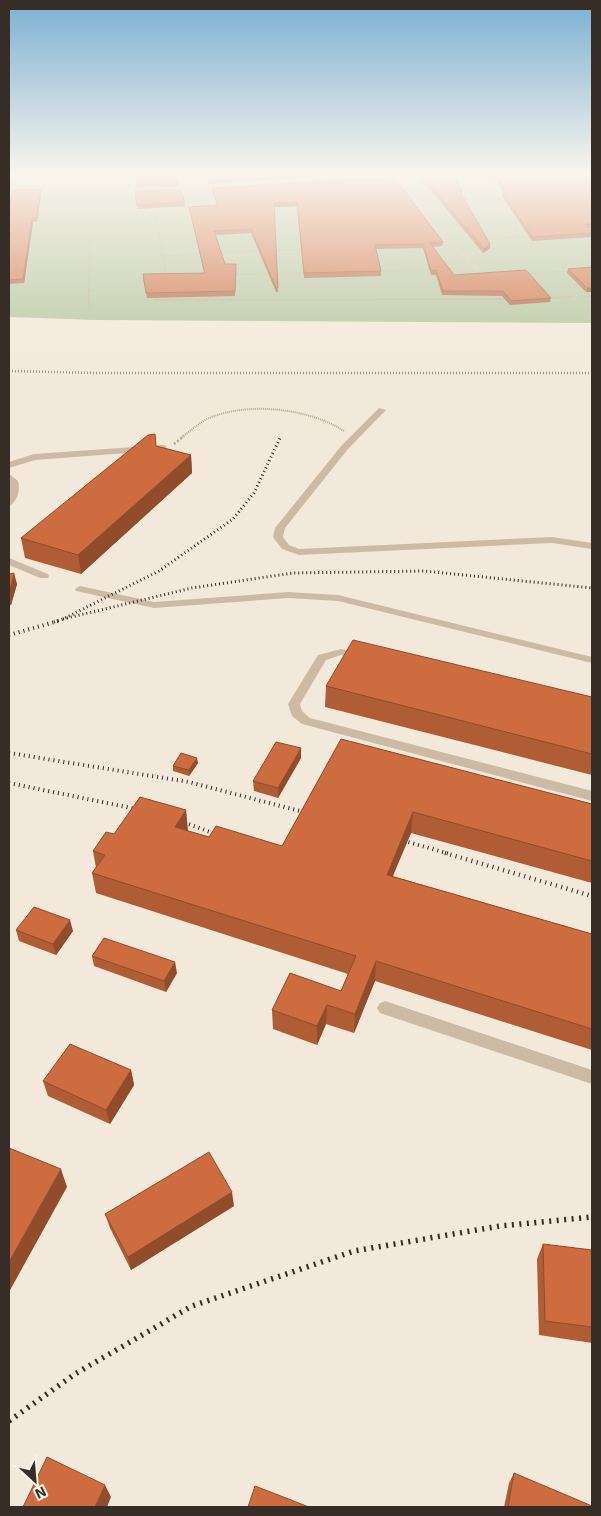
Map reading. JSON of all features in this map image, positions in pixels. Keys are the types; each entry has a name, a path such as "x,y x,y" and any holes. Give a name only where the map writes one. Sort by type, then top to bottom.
{"lane":[{"path":"453,245 477,269"},
{"path":"382,410 344,447 278,532 280,542 290,550 298,552 552,540 592,546"},
{"path":"9,465 34,458 164,448"},
{"path":"9,477 15,483 9,503"},
{"path":"9,561 44,576"},
{"path":"80,589 154,605 288,595 338,598 592,660"},
{"path":"376,660 341,652 322,658 294,704 296,713 306,721 592,796"},
{"path":"385,1008 592,1077"}],"path":[{"path":"89,306 90,245"},
{"path":"159,245 164,274 169,276"},
{"path":"161,256 310,249"},
{"path":"443,270 477,269"},
{"path":"376,271 434,270"},
{"path":"520,274 574,271"},
{"path":"231,274 309,273"},
{"path":"154,290 155,299 161,300 513,299"},
{"path":"542,298 592,296"},
{"path":"164,448 218,415 258,411 293,412 333,423 346,433 348,439 344,447"}],"green space":[{"path":"9,245 592,245 592,323 95,320 9,317"}],"building":[{"path":"9,245 28,245 23,279 9,280"},
{"path":"198,245 219,245 225,264 236,264 235,291 146,293 143,274 205,273"},
{"path":"258,245 276,245 278,288 276,288"},
{"path":"301,245 387,245 375,245 381,271 304,273"},
{"path":"423,245 431,245 454,275 526,270 551,298 511,301 503,291 443,291 436,270 431,271"},
{"path":"480,245 489,245 484,249"},
{"path":"592,267 592,288 587,288 568,269"},
{"path":"155,434 156,446 191,455 78,555 21,538 148,435"},
{"path":"14,573 9,594 9,574"},
{"path":"353,640 592,697 592,754 326,686"},
{"path":"341,739 592,804 592,861 413,812 387,875 592,934 592,1029 376,961 355,1014 327,1005 317,1026 272,1010 290,973 341,991 356,956 92,873 105,855 93,851 106,832 114,834 140,797 186,810 175,827 209,837 216,826 282,846"},
{"path":"276,742 301,748 278,788 253,781"},
{"path":"181,753 197,758 189,770 173,766"},
{"path":"34,907 70,920 53,944 16,930"},
{"path":"104,938 175,962 164,981 92,956"},
{"path":"70,1044 131,1070 106,1110 43,1081"},
{"path":"9,1148 61,1169 9,1262"},
{"path":"209,1152 232,1192 128,1257 105,1214"},
{"path":"543,1244 592,1250 592,1327 545,1321"},
{"path":"47,1457 105,1485 95,1507 23,1507"},
{"path":"514,1473 592,1506 592,1507 508,1507"},
{"path":"255,1486 309,1507 248,1507"}],"railway":[{"path":"9,371 96,373 592,373"},
{"path":"63,619 159,571 233,519 254,493 280,438"},
{"path":"63,619 192,588 293,573 424,571 592,588"},
{"path":"54,622 63,619"},
{"path":"9,635 58,621"},
{"path":"9,753 189,782 315,815"},
{"path":"9,783 146,811"},
{"path":"175,819 224,837"},
{"path":"394,838 450,854"},
{"path":"445,853 592,896"},
{"path":"9,1421 75,1374 192,1306 354,1251 500,1226 592,1217"}]}
